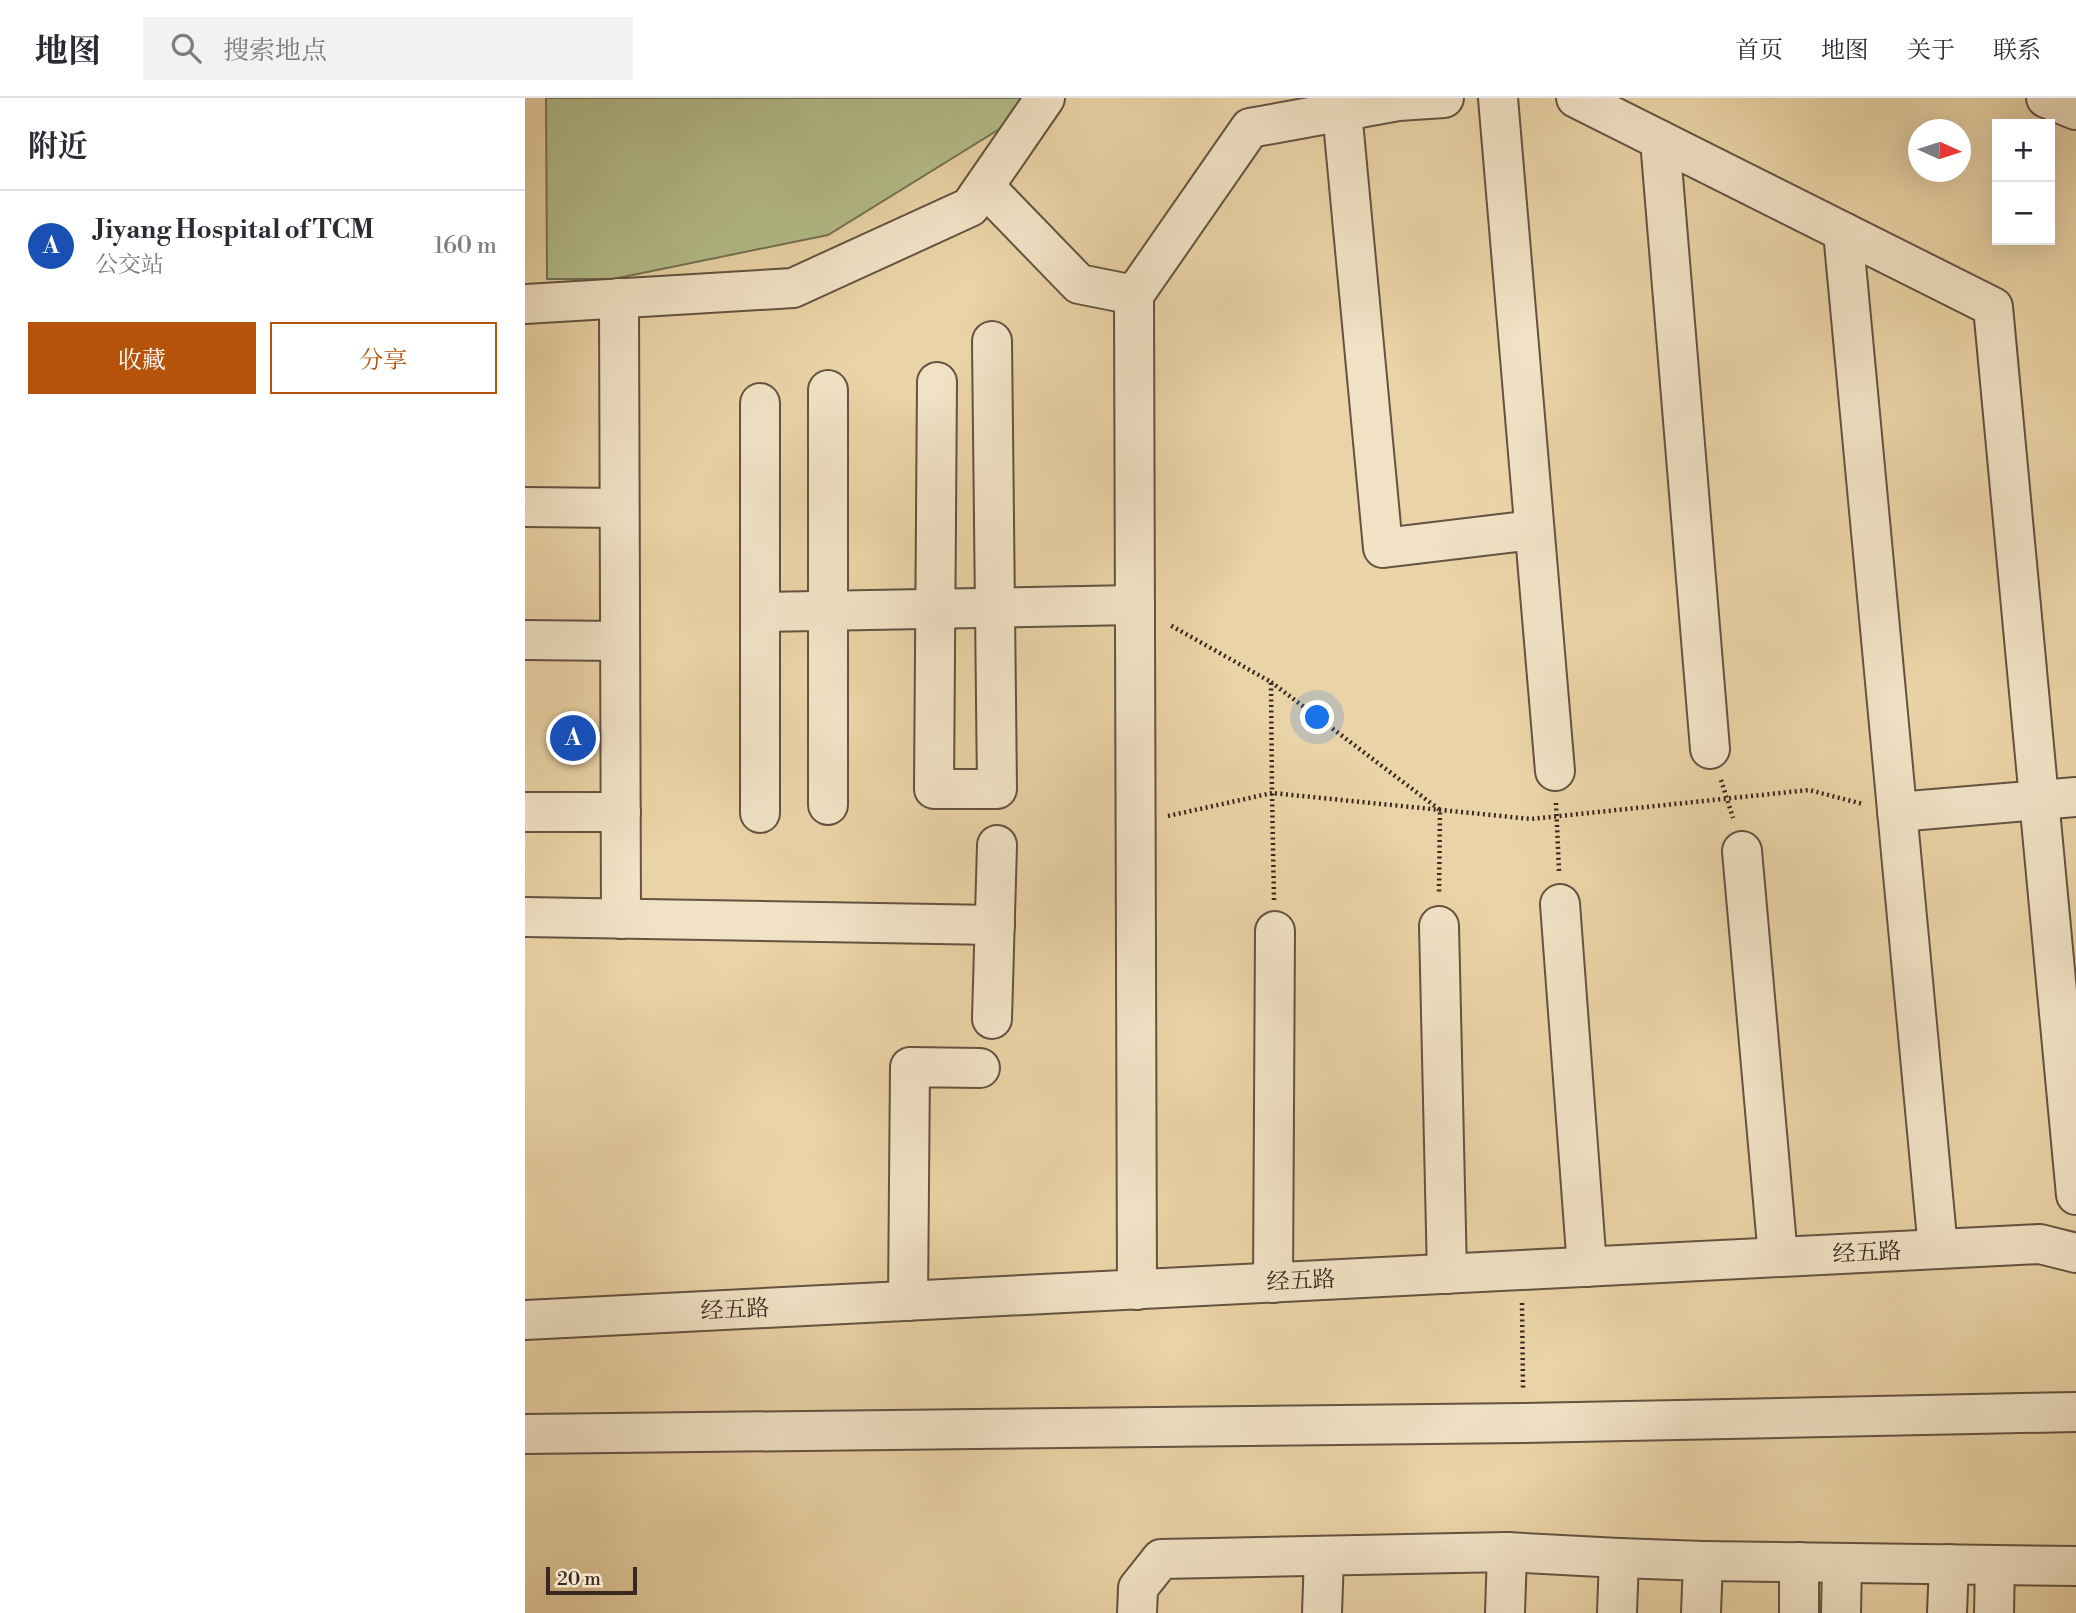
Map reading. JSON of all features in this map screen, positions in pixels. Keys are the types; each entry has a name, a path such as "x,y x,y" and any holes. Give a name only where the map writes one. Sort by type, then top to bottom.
{"street":[{"path":"525,304 793,288 970,207 986,188 1045,98"},
{"path":"1137,1290 1134,296 1250,128 1398,101 1444,98"},
{"path":"1498,98 1555,771"},
{"path":"1577,98 1993,307 2076,1195"},
{"path":"2046,98 2076,110"},
{"path":"1342,111 1383,548 1534,530"},
{"path":"1660,140 1710,749"},
{"path":"986,188 1079,284 1134,296"},
{"path":"1843,232 1938,1249"},
{"path":"619,298 621,919"},
{"path":"937,382 934,789 997,789 992,341"},
{"path":"828,390 828,805"},
{"path":"760,403 760,813"},
{"path":"525,507 619,508"},
{"path":"761,612 1135,605"},
{"path":"525,640 620,641"},
{"path":"1897,812 2076,797"},
{"path":"525,812 621,813"},
{"path":"992,1019 997,845"},
{"path":"1742,851 1779,1257"},
{"path":"1560,904 1587,1267"},
{"path":"525,917 995,925"},
{"path":"1439,926 1447,1274"},
{"path":"1273,1283 1275,931"},
{"path":"908,1301 910,1068 980,1068"},
{"name":"经五路","path":"525,1320 2040,1244 2076,1253"},
{"path":"525,1434 1523,1423 2076,1412"},
{"path":"1505,1613 1507,1552"},
{"path":"1137,1613 1138,1588 1161,1559 1507,1552 1703,1561 2076,1566"},
{"path":"1322,1613 1325,1556"},
{"path":"1617,1613 1619,1558"},
{"path":"1701,1613 1703,1561"},
{"path":"1799,1562 1799,1613"},
{"path":"1841,1613 1842,1563"},
{"path":"1947,1613 1949,1564"},
{"path":"1994,1613 1995,1564"}],"path":[{"path":"1135,605 1271,682 1440,810"},
{"path":"1271,682 1275,931"},
{"path":"1710,749 1728,799 1742,851"},
{"path":"1555,771 1560,904"},
{"path":"1136,823 1272,793 1531,819 1809,790 1897,812"},
{"path":"1439,926 1440,810"},
{"path":"1521,1270 1523,1423"}],"green space":[{"path":"546,98 1034,98 1032,109 828,235 613,279 547,279"}],"place":[{"name":"Jiyang Hospital of TCM","path":"573,738"}]}
